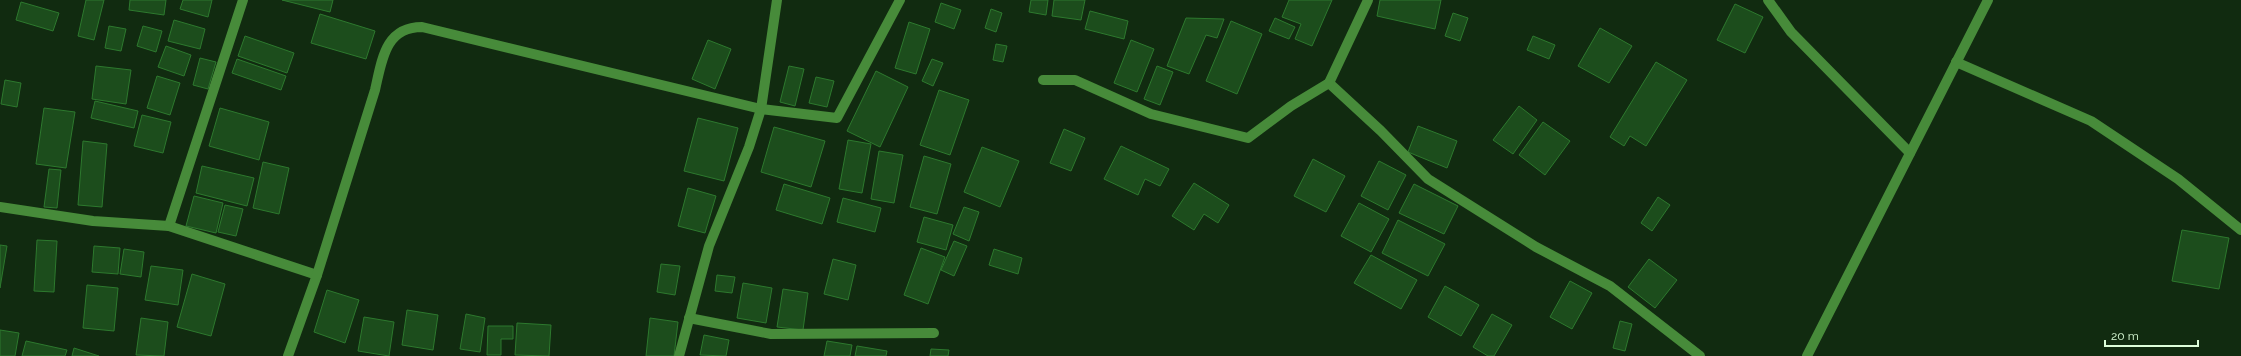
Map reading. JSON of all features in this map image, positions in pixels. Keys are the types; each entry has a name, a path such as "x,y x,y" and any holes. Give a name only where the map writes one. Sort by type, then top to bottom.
{"street":[{"path":"169,226 243,0"},
{"path":"679,356 709,246 749,147 761,109 777,0"},
{"path":"288,356 317,275 382,64 393,37 401,30 410,26 422,26 761,109 836,118 900,0"},
{"path":"1043,80 1075,80 1151,114 1248,138 1291,106 1329,83 1368,0"},
{"path":"1768,0 1791,32 1910,153"},
{"path":"1807,356 1988,0"},
{"path":"1956,62 2091,121 2178,179 2241,230"},
{"path":"1329,83 1381,131 1428,179 1536,247 1610,286 1700,356"},
{"path":"0,207 93,221 169,226 317,275"},
{"path":"690,318 771,334 934,333"}],"building":[{"path":"86,0 104,0 94,40 78,36"},
{"path":"130,0 166,0 164,15 129,10"},
{"path":"183,0 212,0 208,17 180,9"},
{"path":"282,0 333,0 330,12"},
{"path":"1031,0 1048,0 1046,15 1029,12"},
{"path":"1054,0 1085,0 1081,20 1052,16"},
{"path":"1289,0 1332,0 1312,46 1295,39 1301,24 1282,17"},
{"path":"1380,0 1441,0 1435,29 1377,16"},
{"path":"21,2 59,13 53,31 16,20"},
{"path":"941,3 961,10 954,29 935,22"},
{"path":"1735,4 1763,17 1745,53 1717,40"},
{"path":"991,9 1002,13 996,32 985,28"},
{"path":"1090,11 1128,21 1124,39 1085,29"},
{"path":"1453,13 1468,18 1460,41 1445,36"},
{"path":"320,14 375,31 366,59 311,43"},
{"path":"1186,18 1224,19 1217,38 1206,35 1189,74 1167,66"},
{"path":"1275,18 1295,27 1289,39 1269,31"},
{"path":"174,20 205,29 200,49 168,41"},
{"path":"1231,21 1262,34 1237,94 1206,81"},
{"path":"909,22 930,29 916,74 895,68"},
{"path":"109,26 126,29 121,51 105,48"},
{"path":"143,26 162,31 156,52 137,46"},
{"path":"1600,28 1632,46 1609,83 1578,66"},
{"path":"245,36 294,53 287,73 238,56"},
{"path":"1533,36 1555,45 1549,59 1527,50"},
{"path":"708,40 731,49 715,89 692,79"},
{"path":"1131,40 1154,49 1137,92 1114,83"},
{"path":"996,44 1007,46 1003,62 993,60"},
{"path":"166,46 191,55 184,76 158,67"},
{"path":"200,58 216,62 208,89 193,85"},
{"path":"237,59 286,76 281,90 232,73"},
{"path":"932,59 943,63 933,86 922,81"},
{"path":"1656,62 1687,80 1646,146 1630,136 1624,146 1610,137"},
{"path":"96,66 131,70 126,104 92,99"},
{"path":"789,66 804,69 795,106 780,102"},
{"path":"1157,66 1173,72 1160,105 1144,99"},
{"path":"876,71 908,87 880,147 847,131"},
{"path":"157,76 180,83 170,115 147,108"},
{"path":"816,77 834,81 827,107 809,103"},
{"path":"5,80 21,83 17,107 1,104"},
{"path":"939,90 969,100 950,155 920,145"},
{"path":"95,101 138,111 134,128 91,118"},
{"path":"1519,106 1537,120 1513,154 1493,140"},
{"path":"44,108 75,112 66,168 36,164"},
{"path":"220,108 269,122 259,160 209,146"},
{"path":"142,115 171,122 163,153 134,146"},
{"path":"698,118 738,128 724,181 684,171"},
{"path":"1543,122 1570,141 1545,175 1519,155"},
{"path":"1418,126 1457,141 1447,168 1408,152"},
{"path":"774,127 825,141 811,187 761,172"},
{"path":"1064,129 1085,138 1071,171 1050,163"},
{"path":"848,140 871,144 862,193 839,189"},
{"path":"83,141 107,144 102,207 78,205"},
{"path":"1121,146 1169,169 1160,186 1145,179 1138,195 1104,179"},
{"path":"982,147 1019,161 1000,207 964,192"},
{"path":"879,151 903,155 894,203 871,199"},
{"path":"924,156 951,164 937,214 910,207"},
{"path":"1313,159 1345,176 1326,212 1294,196"},
{"path":"1379,161 1406,175 1388,210 1361,196"},
{"path":"263,162 289,168 279,214 253,208"},
{"path":"202,166 254,178 247,206 196,193"},
{"path":"49,169 61,170 57,208 44,207"},
{"path":"1194,183 1229,205 1218,223 1204,214 1194,230 1172,216"},
{"path":"784,184 830,198 822,224 776,210"},
{"path":"1414,184 1458,206 1444,234 1399,213"},
{"path":"688,188 716,196 705,233 678,226"},
{"path":"194,196 223,203 216,233 186,226"},
{"path":"1658,197 1670,205 1652,231 1641,223"},
{"path":"843,198 881,208 875,232 837,222"},
{"path":"1359,203 1389,219 1371,252 1341,236"},
{"path":"225,205 243,209 236,236 218,232"},
{"path":"964,207 979,212 969,241 953,234"},
{"path":"924,217 953,225 946,250 917,242"},
{"path":"1398,220 1445,244 1428,276 1382,253"},
{"path":"2182,230 2229,238 2219,289 2172,281"},
{"path":"37,240 57,241 54,292 34,291"},
{"path":"954,241 967,246 954,276 941,270"},
{"path":"0,245 7,246 0,288"},
{"path":"94,246 120,248 118,274 92,272"},
{"path":"921,248 945,257 928,304 904,295"},
{"path":"124,249 144,252 141,277 120,274"},
{"path":"994,249 1022,258 1018,274 989,265"},
{"path":"1371,255 1417,280 1401,309 1354,283"},
{"path":"833,259 856,265 848,300 824,294"},
{"path":"1649,259 1677,280 1655,308 1628,287"},
{"path":"661,264 680,266 675,295 657,292"},
{"path":"151,266 183,270 178,305 145,300"},
{"path":"192,274 225,284 211,336 177,327"},
{"path":"717,275 735,277 732,293 715,291"},
{"path":"1570,281 1592,293 1572,329 1550,317"},
{"path":"743,283 772,288 766,323 737,318"},
{"path":"87,285 118,288 114,331 83,328"},
{"path":"1445,286 1479,305 1461,336 1428,317"},
{"path":"783,289 808,293 803,330 777,327"},
{"path":"327,290 359,300 345,343 314,332"},
{"path":"407,310 438,315 433,350 402,345"},
{"path":"466,314 485,318 480,352 460,349"},
{"path":"1492,314 1512,325 1494,356 1488,356 1473,347"},
{"path":"364,317 394,322 389,356 358,351"},
{"path":"141,318 168,322 164,356 136,355"},
{"path":"650,318 678,322 674,356 646,356"},
{"path":"1620,321 1632,324 1625,351 1613,348"},
{"path":"517,323 551,325 549,356 515,355"},
{"path":"488,326 513,326 513,339 501,339 501,355 487,355"},
{"path":"0,330 19,333 15,356 0,356"},
{"path":"704,335 729,340 726,356 700,355"},
{"path":"26,341 67,350 65,356 22,356"},
{"path":"827,341 852,345 850,356 824,356"},
{"path":"857,346 887,351 886,356 855,356"},
{"path":"74,348 99,356 72,356"},
{"path":"931,349 949,350 948,356 930,356"}]}
